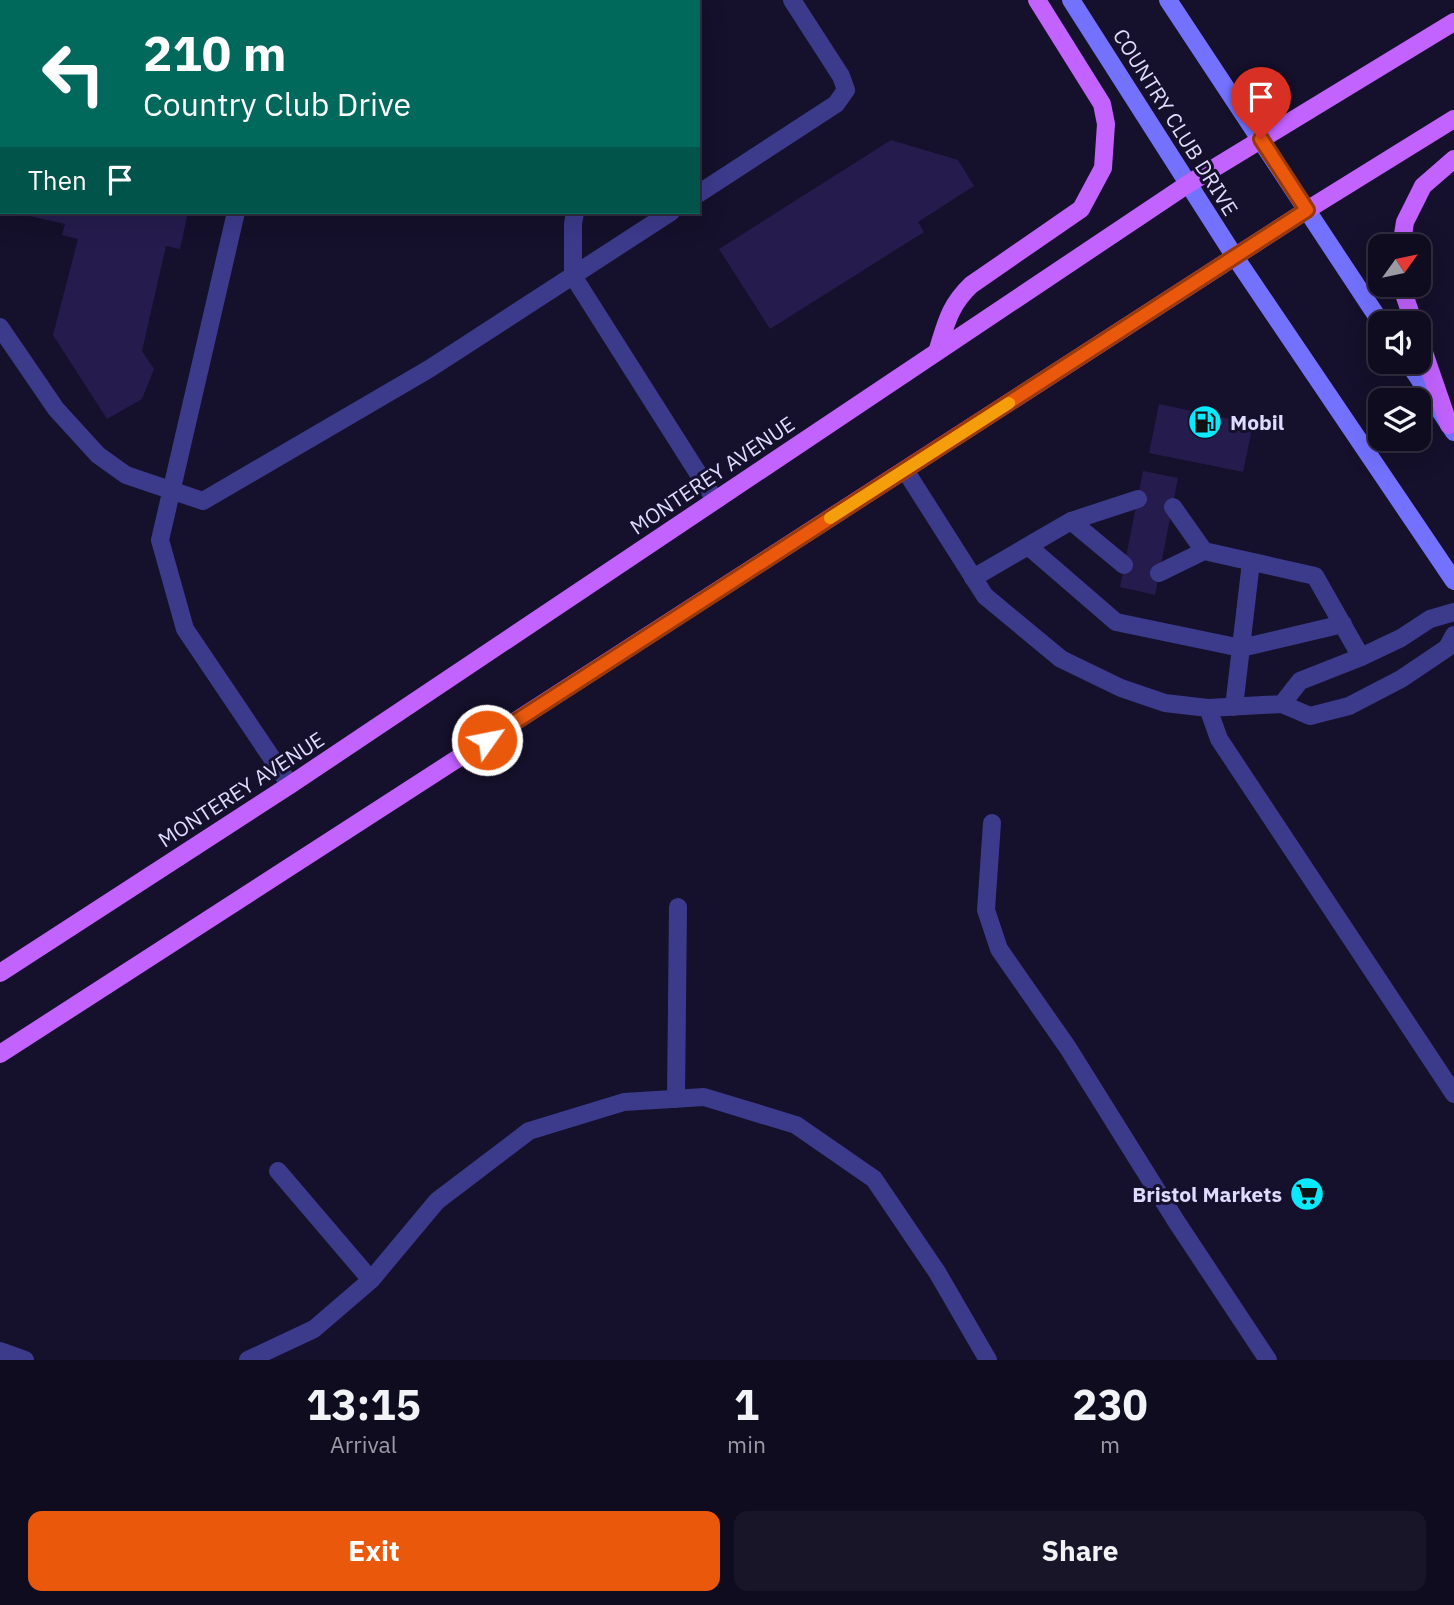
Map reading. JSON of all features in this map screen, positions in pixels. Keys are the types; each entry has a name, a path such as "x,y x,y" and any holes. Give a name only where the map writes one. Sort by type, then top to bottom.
{"main road":[{"path":"937,352 949,312 957,298 971,285 1081,209 1103,168 1106,124 1102,104 1037,0"},
{"name":"COUNTRY CLUB DRIVE","path":"1071,0 1235,257 1454,581"},
{"path":"1168,0 1373,311"},
{"name":"MONTEREY AVENUE","path":"0,973 290,785 1188,184 1454,22"},
{"path":"0,1054 1307,210 1454,119"},
{"path":"1403,234 1405,222 1423,186 1454,159"},
{"path":"1431,371 1452,429"},
{"path":"1416,374 1452,429"}],"street":[{"path":"700,193 836,104 846,90 841,76 792,0"},
{"path":"236,214 160,540 185,629 290,785"},
{"path":"575,214 573,276 715,500"},
{"path":"0,327 56,409 98,454 126,475 203,500 429,369 668,214"},
{"path":"905,470 985,596 1061,659 1121,688 1165,703 1208,708 1282,704 1310,716 1349,706 1401,679 1447,648 1454,635"},
{"path":"973,578 1071,521 1138,499"},
{"path":"1172,507 1204,551"},
{"path":"1071,521 1124,565"},
{"path":"1028,546 1116,622 1241,649 1343,624"},
{"path":"1159,573 1204,551 1315,576 1361,657"},
{"path":"1234,707 1251,562"},
{"path":"1282,704 1300,681 1401,638 1430,619 1454,612"},
{"path":"1208,708 1219,739 1454,1094"},
{"path":"992,823 986,910 999,950 1068,1048 1176,1221 1268,1360"},
{"path":"676,1099 678,907"},
{"path":"248,1360 314,1329 372,1280 437,1201 529,1131 624,1102 704,1097 796,1125 874,1179 937,1272 988,1360"},
{"path":"278,1171 372,1280"},
{"path":"0,1351 25,1360"}],"building":[{"path":"891,140 958,160 974,186 918,222 924,232 770,329 719,249"},
{"path":"21,214 188,214 180,249 166,246 142,351 154,369 142,399 107,419 53,335 78,239 62,235 65,224"},
{"path":"1159,404 1253,424 1243,472 1149,453"},
{"path":"1143,471 1178,478 1155,595 1120,587"}],"slow traffic":[{"path":"830,518 1009,403"}],"place":[{"name":"Mobil","path":"1205,422"},
{"name":"Bristol Markets","path":"1307,1194"}],"route":[{"path":"487,740 1307,210 1261,139"}]}
